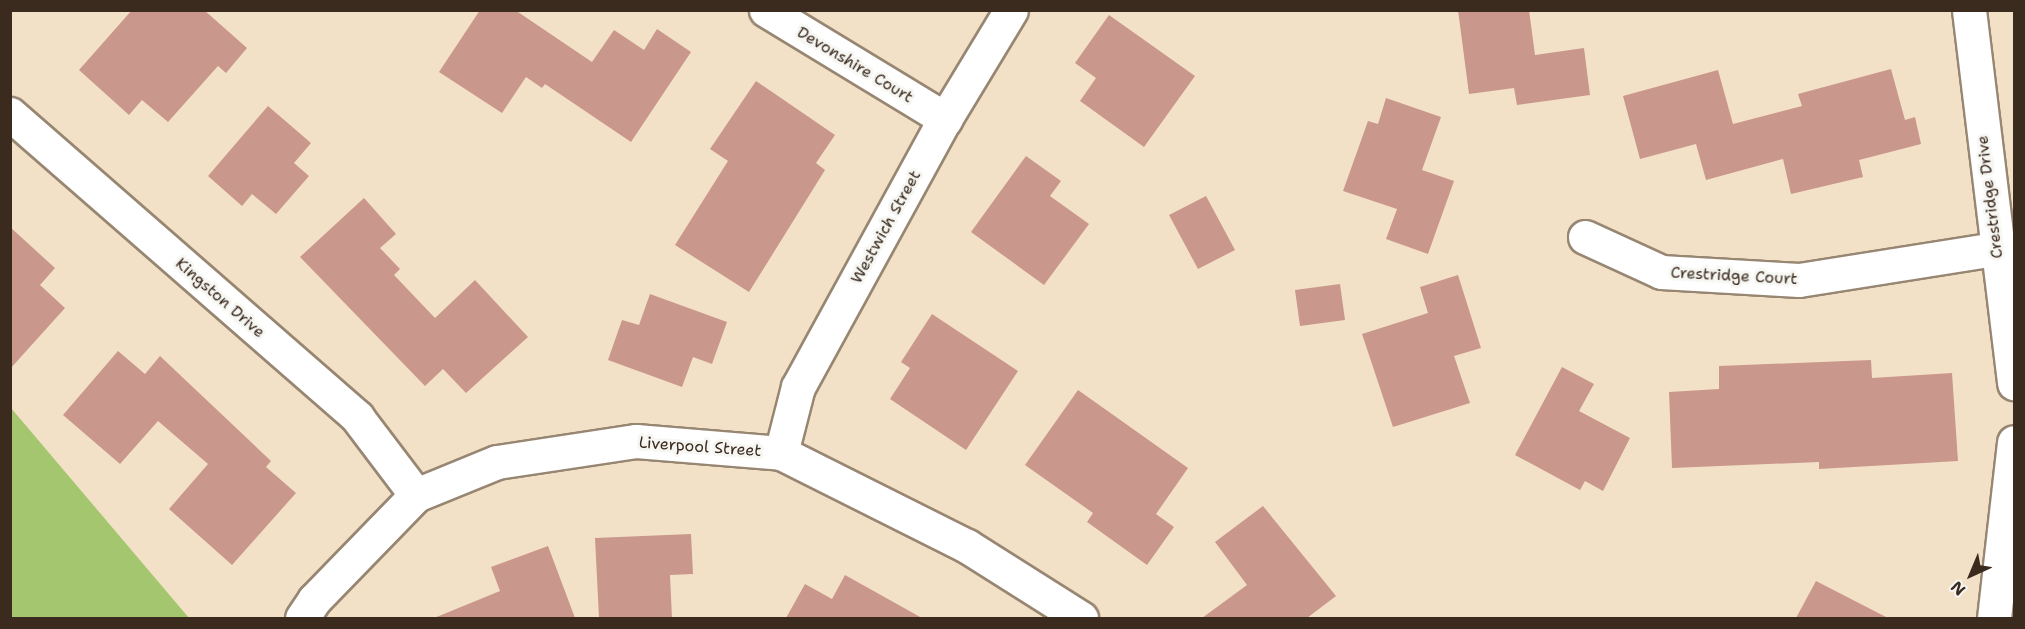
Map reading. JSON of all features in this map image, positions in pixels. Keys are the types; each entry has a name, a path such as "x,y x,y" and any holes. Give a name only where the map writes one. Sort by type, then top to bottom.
{"street":[{"name":"Devonshire Court","path":"766,10 945,118"},
{"name":"Westwich Street","path":"781,453 798,387 945,118 1011,10"},
{"name":"Crestridge Drive","path":"1969,10 1995,249 2014,383"},
{"name":"Kingston Drive","path":"10,114 357,417 416,495"},
{"name":"Crestridge Court","path":"1585,237 1660,272 1799,280 1995,249"},
{"name":"Liverpool Street","path":"303,618 314,600 416,495 497,462 636,441 781,453 967,546 1081,618"},
{"path":"1994,618 2014,442"}],"green space":[{"path":"11,408 189,618 11,618"}],"building":[{"path":"132,10 204,10 247,48 226,73 218,66 168,122 142,100 129,115 79,70"},
{"path":"480,10 515,10 592,62 614,30 644,50 657,29 691,52 631,142 545,84 542,88 526,77 502,113 439,72"},
{"path":"1458,10 1529,10 1535,55 1584,48 1590,95 1517,105 1514,88 1469,94"},
{"path":"1109,15 1195,76 1144,147 1080,101 1096,78 1075,63"},
{"path":"1891,69 1905,120 1915,117 1921,144 1859,160 1863,177 1791,194 1783,159 1706,180 1696,144 1640,159 1623,96 1718,70 1733,124 1802,106 1798,94"},
{"path":"756,81 835,135 816,163 825,170 749,292 675,245 728,161 710,149"},
{"path":"1386,98 1441,117 1422,170 1454,181 1428,254 1386,239 1397,209 1343,191 1368,121 1378,124"},
{"path":"268,106 311,143 294,163 309,176 276,214 252,194 242,206 208,176"},
{"path":"1026,156 1061,181 1050,196 1089,224 1044,285 971,232"},
{"path":"1206,196 1235,250 1198,269 1169,215"},
{"path":"364,198 396,234 380,248 400,269 394,275 435,318 475,280 528,337 466,393 443,369 425,386 300,257"},
{"path":"10,227 55,268 40,285 65,308 10,369"},
{"path":"1458,275 1481,348 1454,356 1470,403 1393,427 1362,334 1428,313 1420,287"},
{"path":"1340,284 1345,320 1300,326 1295,290"},
{"path":"650,294 727,322 712,364 693,357 682,387 608,360 622,320 639,325"},
{"path":"932,314 1018,371 966,450 890,399 910,368 901,362"},
{"path":"118,351 145,374 160,356 271,461 266,467 296,493 232,565 169,509 208,464 158,421 120,464 63,415"},
{"path":"1871,360 1872,378 1952,373 1958,461 1819,469 1819,462 1672,468 1669,392 1719,389 1719,366"},
{"path":"1562,367 1594,384 1579,411 1630,438 1603,491 1585,481 1580,490 1515,455"},
{"path":"1078,390 1188,468 1156,514 1174,527 1147,565 1087,522 1093,513 1025,465"},
{"path":"1263,506 1336,596 1307,618 1202,618 1247,585 1215,542"},
{"path":"691,534 693,574 670,575 672,618 599,618 595,538"},
{"path":"548,546 575,618 434,618 500,591 491,567"},
{"path":"845,575 922,618 786,618 805,584 832,599"},
{"path":"1816,581 1888,618 1796,618"}]}
